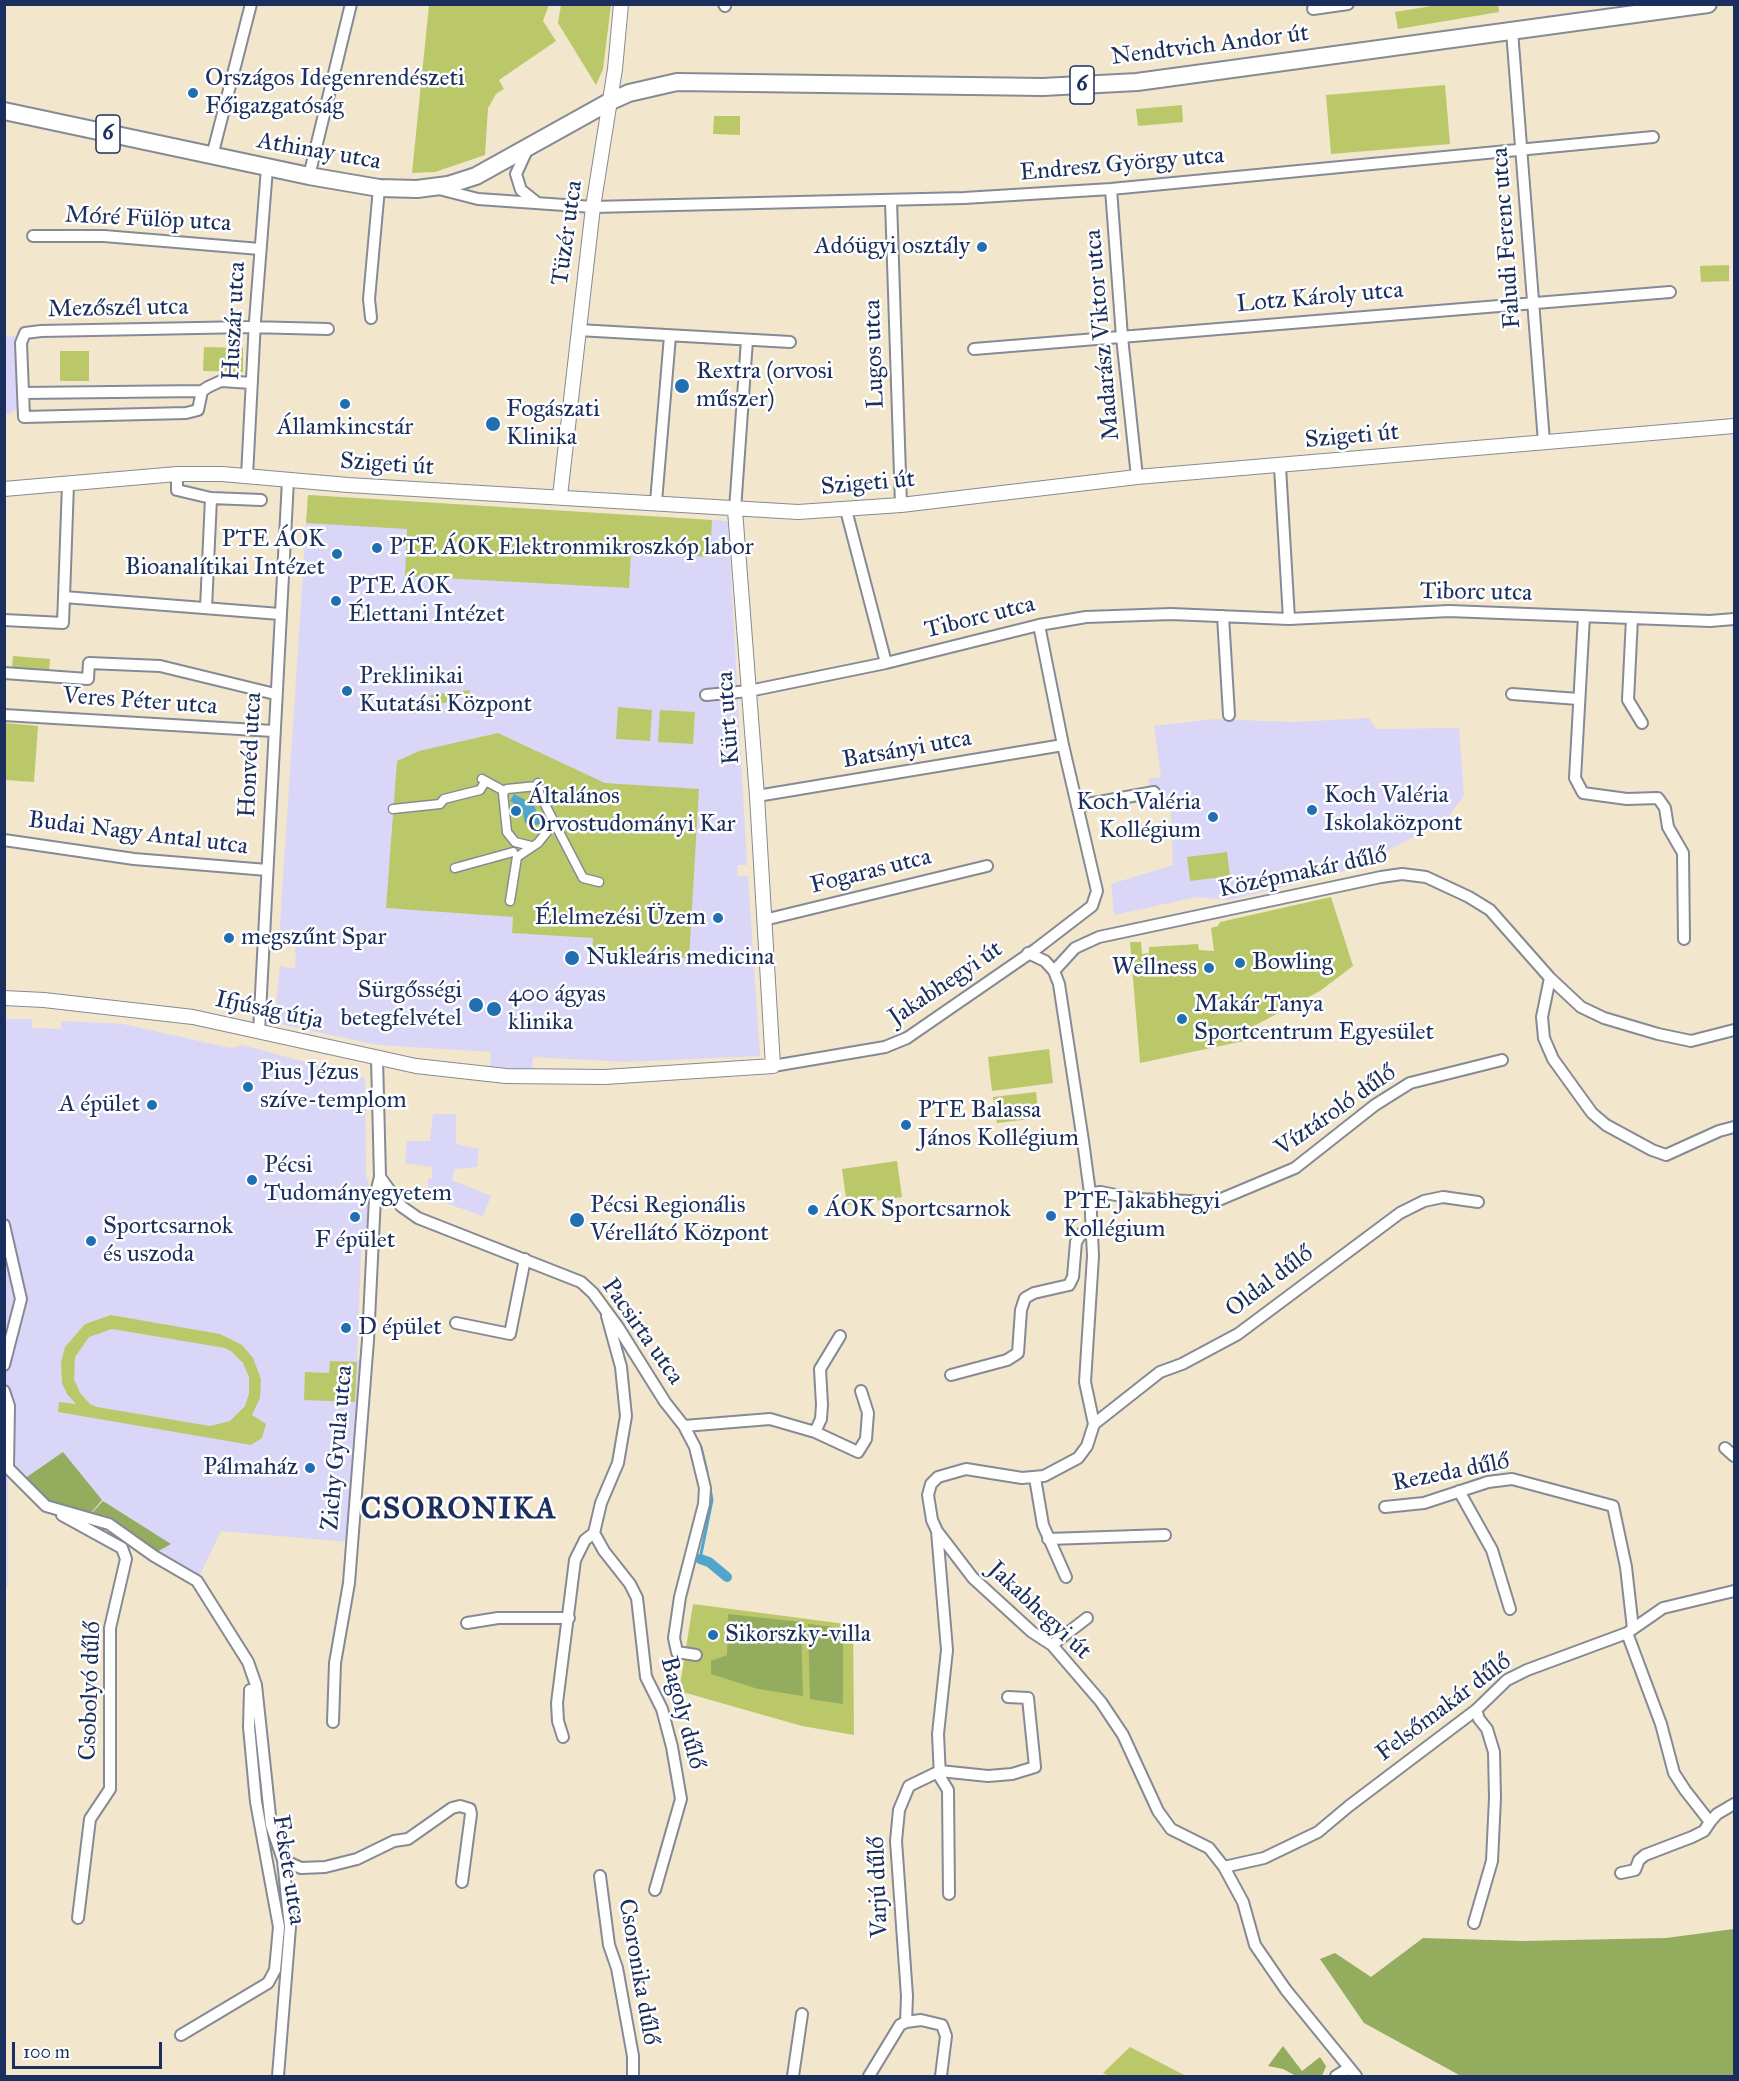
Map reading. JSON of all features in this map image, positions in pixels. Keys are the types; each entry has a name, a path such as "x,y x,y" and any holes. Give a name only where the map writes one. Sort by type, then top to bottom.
{"main road":[{"name":"Nendtvich Andor út","path":"609,102 654,86 700,81 1043,87 1137,81 1708,4"},
{"name":"Athinay utca","path":"4,111 309,176 380,188 436,188 476,176 609,102"}],"street":[{"path":"212,156 251,4"},
{"path":"309,176 351,4"},
{"name":"Tüzér utca","path":"560,496 593,207 621,4"},
{"path":"1313,9 1348,4"},
{"name":"Faludi Ferenc utca","path":"1512,31 1544,442"},
{"name":"Endresz György utca","path":"436,188 478,199 593,207 633,204 891,201 1111,189 1653,137"},
{"path":"527,149 516,174 521,190 536,202"},
{"name":"Huszár utca","path":"247,476 267,168"},
{"path":"372,318 369,299 380,188"},
{"name":"Madarász Viktor utca","path":"1111,189 1122,337 1137,477"},
{"name":"Lugos utca","path":"891,201 901,505"},
{"name":"Móré Fülöp utca","path":"33,236 104,236 260,249"},
{"name":"Lotz Károly utca","path":"974,349 1533,301 1670,292"},
{"name":"Mezőszél utca","path":"202,392 198,410 186,413 24,417 21,343 28,332 328,329"},
{"path":"578,330 790,342"},
{"path":"656,502 670,336"},
{"path":"735,510 747,340"},
{"path":"24,393 202,392 221,381 252,382"},
{"name":"Szigeti út","path":"4,489 177,474 247,476 656,502 735,510 798,512 901,505 1137,477 1280,467 1734,426"},
{"path":"539,495 547,489 563,467"},
{"path":"1280,467 1289,619"},
{"path":"177,474 177,490 211,498 261,500"},
{"name":"Honvéd utca","path":"259,1032 273,731 288,480"},
{"path":"4,620 63,623 68,484"},
{"path":"206,608 211,498"},
{"name":"Kürt utca","path":"735,510 757,796 773,1066"},
{"path":"846,510 885,663"},
{"path":"64,597 280,614"},
{"name":"Tiborc utca","path":"706,695 749,691 885,663 1039,625 1086,617 1171,614 1289,619 1449,611 1710,621 1734,619"},
{"path":"1223,616 1229,715"},
{"path":"1584,616 1575,778 1583,793 1627,799 1658,798 1665,808 1668,827 1683,853 1684,939"},
{"path":"1632,618 1628,700 1642,723"},
{"path":"1028,953 1092,906 1097,891 1063,745 1039,625"},
{"path":"4,673 88,679 89,663 160,666 275,694"},
{"path":"1512,694 1578,699"},
{"name":"Veres Péter utca","path":"4,715 273,731"},
{"name":"Batsányi utca","path":"757,796 1063,745"},
{"path":"393,809 440,804 444,799 480,790 484,780 504,791 538,784 554,823 584,880 599,882"},
{"path":"504,791 502,802 507,832 518,843 531,846"},
{"path":"1077,806 1155,792"},
{"path":"554,823 587,825"},
{"path":"455,868 524,854 554,823"},
{"path":"544,835 560,835"},
{"name":"Budai Nagy Antal utca","path":"4,840 134,859 267,870"},
{"path":"510,901 518,843"},
{"name":"Fogaras utca","path":"765,920 987,866"},
{"name":"Középmakár dűlő","path":"1054,971 1075,948 1099,938 1402,874 1426,877 1490,910 1550,978 1581,1007 1604,1018 1690,1041 1734,1030"},
{"name":"Jakabhegyi út","path":"773,1066 885,1047 896,1043 938,1018 1028,953 1045,961 1054,971"},
{"path":"1054,971 1059,984 1090,1193 1093,1229 1085,1382 1094,1424"},
{"path":"1550,978 1542,1017 1544,1038 1553,1059 1592,1113 1652,1150 1666,1155 1719,1131 1734,1127"},
{"name":"Ifjúság útja","path":"4,998 44,1000 193,1017 416,1066 506,1076 605,1077 773,1066"},
{"path":"377,1058 380,1177"},
{"name":"Víztároló dűlő","path":"1090,1193 1101,1192 1136,1199 1214,1202 1295,1168 1375,1105 1410,1083 1502,1060"},
{"name":"Pacsirta utca","path":"380,1177 401,1206 418,1218 581,1282 593,1293 684,1426 695,1447 705,1488 704,1504 680,1597 674,1638 676,1652 696,1655"},
{"name":"Zichy Gyula utca","path":"333,1722 335,1663 349,1583 368,1340 375,1197 380,1177"},
{"path":"375,1197 390,1192"},
{"name":"Oldal dűlő","path":"1094,1424 1160,1372 1182,1364 1238,1334 1400,1213 1424,1201 1443,1197 1478,1202"},
{"path":"4,1225 21,1299 4,1365"},
{"path":"951,1375 1007,1360 1018,1353 1021,1310 1025,1298 1034,1293 1069,1285 1076,1242 1081,1234 1093,1229"},
{"path":"456,1323 510,1334 525,1259"},
{"path":"563,1737 558,1721 557,1703 575,1560 585,1540 594,1533 601,1503 618,1463 626,1416 621,1367 606,1313"},
{"path":"815,1432 821,1419 820,1370 840,1336"},
{"name":"Fekete utca","path":"4,1391 9,1406 8,1468 46,1506 109,1524 154,1556 196,1581 248,1662 255,1685 272,1825 283,1860 290,1927 278,2076"},
{"path":"684,1426 770,1419 815,1432 858,1452 866,1439 868,1413 861,1391"},
{"name":"Jakabhegyi út","path":"1094,1424 1088,1446 1077,1458 1058,1470 1035,1478 1008,1477 966,1469 938,1477 931,1484 928,1495 937,1531 973,1578 990,1596 1032,1632 1052,1645 1101,1702 1123,1735 1163,1819 1171,1829 1209,1848 1224,1867 1243,1902 1255,1945 1286,1990 1353,2072"},
{"path":"1725,1448 1734,1456"},
{"path":"1035,1478 1048,1539 1066,1577"},
{"name":"Rezeda dűlő","path":"1385,1507 1424,1503 1459,1491 1512,1479 1613,1506 1626,1567 1630,1631"},
{"path":"1459,1491 1492,1550 1510,1609"},
{"name":"Csobolyó dűlő","path":"46,1506 122,1548 126,1559 110,1628 110,1789 90,1819 78,1918"},
{"path":"937,1531 947,1650 938,1734 940,1772 948,1790 949,1894"},
{"name":"Bagoly dűlő","path":"594,1533 604,1551 630,1584 637,1598 645,1677 662,1709 678,1775 681,1799 655,1890"},
{"path":"1048,1539 1165,1535"},
{"name":"Felsőmakár dűlő","path":"1224,1867 1264,1858 1318,1832 1348,1806 1476,1710 1500,1686 1527,1670 1630,1631 1663,1608 1734,1591"},
{"path":"1052,1645 1086,1617"},
{"path":"467,1623 498,1618 568,1618"},
{"path":"1630,1631 1661,1724 1674,1773 1710,1822"},
{"name":"Fekete utca","path":"181,2035 268,1983 275,1970 279,1928 256,1802 249,1727 248,1662"},
{"name":"Varjú dűlő","path":"906,2022 907,1996 896,1841 899,1810 909,1786 940,1772 988,1776 1012,1774 1035,1767 1028,1698 1008,1697"},
{"path":"1474,1923 1492,1861 1495,1798 1494,1752 1487,1729 1476,1710"},
{"path":"1621,1873 1635,1870 1639,1860 1645,1855 1704,1831 1717,1814 1734,1804"},
{"name":"Fekete utca","path":"283,1860 301,1869 326,1868 357,1859 394,1841 408,1839 452,1808 460,1806 470,1809 471,1814 462,1882"},
{"name":"Csoronika dűlő","path":"600,1876 609,1945 617,1968 633,2056 633,2076"},
{"path":"793,2076 802,2014"},
{"path":"869,2076 895,2032 906,2022 921,2020 942,2025 946,2036 941,2076"},
{"path":"1336,2076 1353,2072"}],"shaded area":[{"path":"16,336 18,408 10,414 5,414 4,337"},
{"name":"Általános Orvostudományi Kar","path":"308,495 728,521 747,865 738,865 737,876 748,876 760,1056 626,1062 533,1057 532,1071 490,1068 491,1052 378,1045 274,1023 280,966 295,969 296,953 294,952 298,943 279,940"},
{"name":"Koch Valéria Iskolaközpont","path":"1369,718 1376,729 1459,728 1464,795 1447,819 1374,858 1340,873 1229,900 1197,897 1114,915 1111,884 1173,865 1170,797 1152,802 1148,779 1161,777 1154,726 1215,719 1293,722"},
{"path":"5,1019 32,1019 32,1028 61,1029 61,1021 123,1024 230,1048 242,1045 365,1078 366,1174 371,1193 368,1249 361,1249 357,1359 363,1363 349,1542 221,1531 197,1581 8,1469 8,1587 5,1586"},
{"path":"433,1114 456,1114 456,1144 479,1149 477,1167 454,1169 452,1180 491,1196 483,1216 428,1197 428,1179 432,1178 432,1167 405,1163 407,1141 430,1141"}],"green space":[{"path":"1498,4 1499,12 1398,29 1395,12 1438,5"},
{"path":"429,5 549,5 543,21 556,41 499,80 504,89 496,94 488,108 485,155 435,172 412,173"},
{"path":"561,5 611,5 603,69 596,85 558,23"},
{"path":"1445,85 1450,144 1331,154 1326,95"},
{"path":"1182,105 1183,122 1138,126 1136,109"},
{"path":"714,116 740,116 740,135 713,134"},
{"path":"1729,265 1729,281 1701,282 1700,266"},
{"path":"204,347 243,348 243,372 203,371"},
{"path":"60,351 89,351 89,381 60,381"},
{"path":"308,495 712,520 710,557 631,552 629,588 405,576 407,529 306,523"},
{"path":"13,656 50,659 49,672 12,669"},
{"path":"470,690 469,694 413,714 413,703 431,703 431,695"},
{"path":"618,707 652,710 650,741 616,739"},
{"path":"660,710 695,712 693,744 658,742"},
{"path":"5,723 38,726 34,782 5,780"},
{"path":"498,733 605,783 699,789 689,958 592,951 593,938 512,933 513,917 386,908 397,761 419,751"},
{"path":"1227,852 1230,876 1190,881 1187,857"},
{"path":"1331,897 1353,966 1320,991 1254,1026 1258,1038 1140,1063 1130,942 1141,942 1142,954 1149,953 1149,947 1198,944 1199,950 1214,951 1211,928 1218,926 1220,922"},
{"path":"1049,1049 1053,1083 992,1091 988,1057"},
{"path":"1036,1092 1039,1118 997,1123 993,1097"},
{"path":"897,1161 902,1197 847,1205 842,1169"},
{"path":"111,1315 220,1334 242,1345 253,1358 261,1379 260,1398 252,1415 266,1424 262,1438 251,1445 58,1412 59,1402 76,1404 67,1394 62,1383 61,1363 65,1347 85,1324","holes":["112,1329 225,1348 243,1363 249,1377 249,1393 245,1406 230,1421 210,1426 97,1407 90,1404 80,1393 74,1379 75,1357 89,1337"]},
{"path":"330,1361 357,1362 355,1402 304,1400 305,1372 329,1373"},
{"path":"63,1452 102,1500 89,1515 47,1502 24,1479"},
{"path":"103,1501 171,1544 155,1553 90,1515"},
{"path":"693,1604 853,1625 854,1735 802,1726 679,1691"},
{"path":"728,1614 801,1622 803,1696 758,1689 711,1674 711,1661 727,1655"},
{"path":"808,1624 843,1628 843,1704 810,1699"},
{"path":"1734,1929 1734,2076 1461,2076 1364,2023 1320,1959 1335,1953 1371,1977 1423,1938 1523,1941 1666,1938"},
{"path":"1283,2046 1302,2071 1320,2057 1326,2066 1322,2076 1296,2076 1283,2069 1268,2066"},
{"path":"1130,2047 1186,2076 1109,2076 1103,2073"}],"water":[{"path":"514,794 533,804 540,818 540,824 531,826 525,823 522,808 510,801"}],"waterway":[{"path":"701,1447 707,1472"},
{"path":"700,1559 712,1500 710,1488"},
{"path":"700,1559 709,1562 727,1577"}],"place":[{"name":"Országos Idegenrendészeti Főigazgatóság","path":"193,93"},
{"name":"Adóügyi osztály","path":"982,247"},
{"name":"Rextra (orvosi műszer)","path":"682,386"},
{"name":"Államkincstár","path":"345,404"},
{"name":"Fogászati Klinika","path":"493,424"},
{"name":"PTE ÁOK Elektronmikroszkóp labor","path":"377,548"},
{"name":"PTE ÁOK Bioanalítikai Intézet","path":"337,554"},
{"name":"PTE ÁOK Élettani Intézet","path":"336,601"},
{"name":"Preklinikai Kutatási Központ","path":"347,691"},
{"name":"Koch Valéria Iskolaközpont","path":"1312,810"},
{"name":"Általános Orvostudományi Kar","path":"516,811"},
{"name":"Koch Valéria Kollégium","path":"1213,817"},
{"name":"Élelmezési Üzem","path":"718,918"},
{"name":"megszűnt Spar","path":"229,938"},
{"name":"Nukleáris medicina","path":"572,958"},
{"name":"Bowling","path":"1240,963"},
{"name":"Wellness","path":"1209,968"},
{"name":"Sürgősségi betegfelvétel","path":"476,1005"},
{"name":"400 ágyas klinika","path":"494,1009"},
{"name":"Makár Tanya Sportcentrum Egyesület","path":"1182,1019"},
{"name":"Pius Jézus szíve-templom","path":"248,1087"},
{"name":"A épület","path":"152,1105"},
{"name":"PTE Balassa János Kollégium","path":"906,1125"},
{"name":"Pécsi Tudományegyetem","path":"252,1180"},
{"name":"ÁOK Sportcsarnok","path":"813,1210"},
{"name":"PTE Jakabhegyi Kollégium","path":"1051,1216"},
{"name":"F épület","path":"355,1217"},
{"name":"Pécsi Regionális Vérellátó Központ","path":"577,1220"},
{"name":"Sportcsarnok és uszoda","path":"91,1241"},
{"name":"D épület","path":"346,1328"},
{"name":"Pálmaház","path":"310,1468"},
{"name":"Sikorszky-villa","path":"713,1635"}],"district":[{"name":"CSORONIKA","path":"459,1511"}]}
